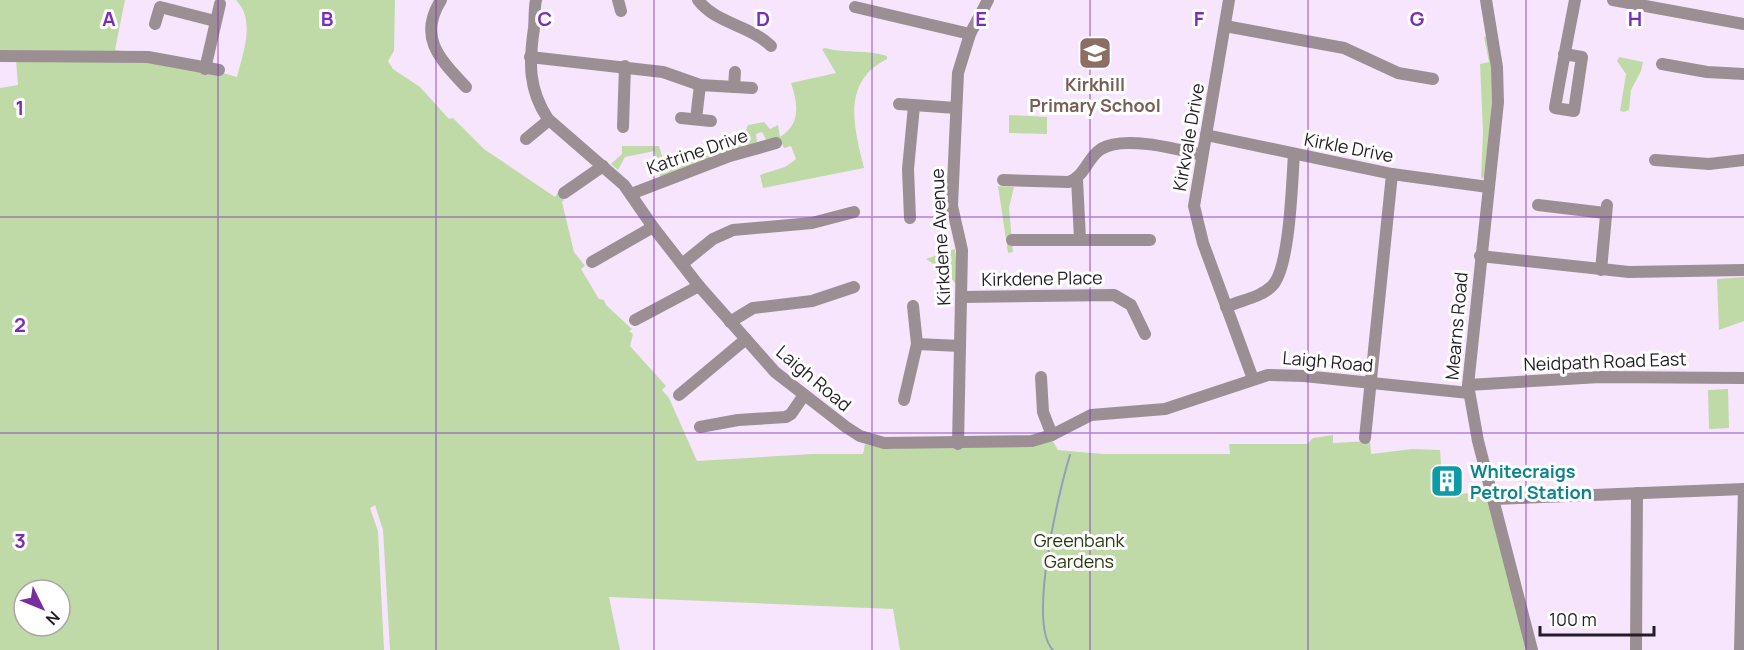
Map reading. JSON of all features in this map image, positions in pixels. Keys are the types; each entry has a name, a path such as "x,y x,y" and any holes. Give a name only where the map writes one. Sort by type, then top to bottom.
{"street":[{"path":"441,0 431,24 433,46 466,87"},
{"name":"Laigh Road","path":"536,0 530,57 531,81 534,94 549,120 603,166 631,194 653,227 699,286 775,372 846,427 872,441 958,444 1032,441 1052,435 1091,415 1165,409 1253,379 1286,374 1468,389"},
{"path":"698,0 710,12 760,37 771,46"},
{"name":"Kirkdene Avenue","path":"958,444 962,250 952,206 956,108 960,61 970,34 988,0"},
{"name":"Kirkvale Drive","path":"1229,0 1194,196 1196,216 1253,379"},
{"name":"Mearns Road","path":"1486,0 1497,67 1498,102 1480,256 1468,389 1532,650"},
{"path":"1564,54 1575,0"},
{"path":"1613,0 1744,24"},
{"path":"205,69 220,4"},
{"path":"155,24 160,7 215,21"},
{"path":"860,11 926,21 970,34"},
{"path":"760,37 767,26"},
{"path":"1226,26 1344,48 1398,73 1434,79"},
{"path":"0,56 148,57 219,70"},
{"path":"530,57 625,66 663,72 700,85 752,88"},
{"path":"455,75 465,66"},
{"path":"623,127 625,66"},
{"path":"1670,69 1744,74"},
{"path":"734,87 735,72"},
{"path":"696,119 700,85"},
{"path":"899,104 956,108"},
{"path":"913,211 908,169 914,106"},
{"path":"624,110 638,110"},
{"path":"681,118 711,121"},
{"path":"526,139 549,120"},
{"path":"759,134 764,147"},
{"name":"Kirkle Drive","path":"1206,135 1392,174 1488,187"},
{"name":"Katrine Drive","path":"631,194 730,156 776,143"},
{"path":"1003,180 1062,182 1077,178 1100,149 1117,144 1152,145 1202,155"},
{"path":"1226,307 1259,294 1279,278 1284,258 1294,154"},
{"path":"1655,160 1709,164 1744,160"},
{"path":"567,186 603,166"},
{"path":"1365,438 1392,174"},
{"path":"1077,178 1080,239"},
{"path":"1538,205 1606,209 1601,270"},
{"path":"682,264 713,238 733,230 800,224 848,210"},
{"path":"599,262 653,227"},
{"path":"1012,240 1150,240"},
{"path":"1480,256 1601,270 1672,273 1744,270"},
{"path":"643,320 699,286"},
{"path":"730,322 753,308 839,297 854,287"},
{"name":"Kirkdene Place","path":"962,297 1114,295 1131,305 1146,327"},
{"path":"908,396 917,344 917,313"},
{"path":"679,395 687,382 746,339"},
{"path":"917,344 960,346"},
{"name":"Neidpath Road East","path":"1468,389 1600,378 1744,378"},
{"path":"1038,384 1043,412 1052,435"},
{"path":"704,423 786,417 791,414 804,395"},
{"path":"1494,499 1744,489 1740,650"},
{"path":"1636,650 1637,493"}],"green space":[{"path":"0,0 125,0 115,50 136,53 0,50"},
{"name":"Greenbank Gardens","path":"236,0 395,0 394,51 388,61 393,69 420,87 449,119 453,118 484,149 555,197 558,192 564,200 562,202 574,252 585,266 581,269 599,299 604,300 606,305 632,329 629,331 633,334 630,346 666,386 662,390 669,398 697,461 812,454 863,454 865,444 887,449 1052,440 1058,450 1103,454 1230,454 1229,444 1307,444 1313,438 1333,435 1333,443 1370,441 1371,454 1412,449 1440,450 1443,492 1452,495 1485,491 1497,521 1527,650 900,650 893,609 609,597 620,650 390,650 383,530 375,505 370,508 378,531 384,650 0,650 0,88 18,85 16,60 150,63 170,58 237,77 245,47 247,27 245,17"},
{"path":"1487,36 1494,78 1485,176 1481,179 1483,132 1480,64 1489,62 1484,37"},
{"path":"822,49 887,56 887,59 872,69 863,80 857,93 855,122 864,168 763,188 760,175 785,167 796,159 791,146 784,148 779,138 767,141 762,132 756,134 757,143 660,177 654,151 625,157 618,170 611,164 622,154 622,146 659,146 665,166 691,154 742,140 748,125 764,122 770,129 778,125 780,137 787,132 795,120 796,106 791,83 836,73"},
{"path":"1619,57 1643,62 1631,90 1629,110 1624,112 1620,111 1626,74 1617,61"},
{"path":"1009,115 1047,117 1047,134 1009,133"},
{"path":"998,186 1014,187 1009,208 1013,252 1008,253"},
{"path":"955,249 958,286 943,270 926,259"},
{"path":"1744,277 1744,321 1719,330 1717,279"},
{"path":"1728,389 1729,428 1709,429 1708,390"}],"waterway":[{"path":"1053,650 1046,636 1043,614 1044,587 1053,525 1070,455"}],"place":[{"name":"Kirkhill Primary School","path":"1095,53"},
{"name":"Whitecraigs Petrol Station","path":"1447,481"}]}
